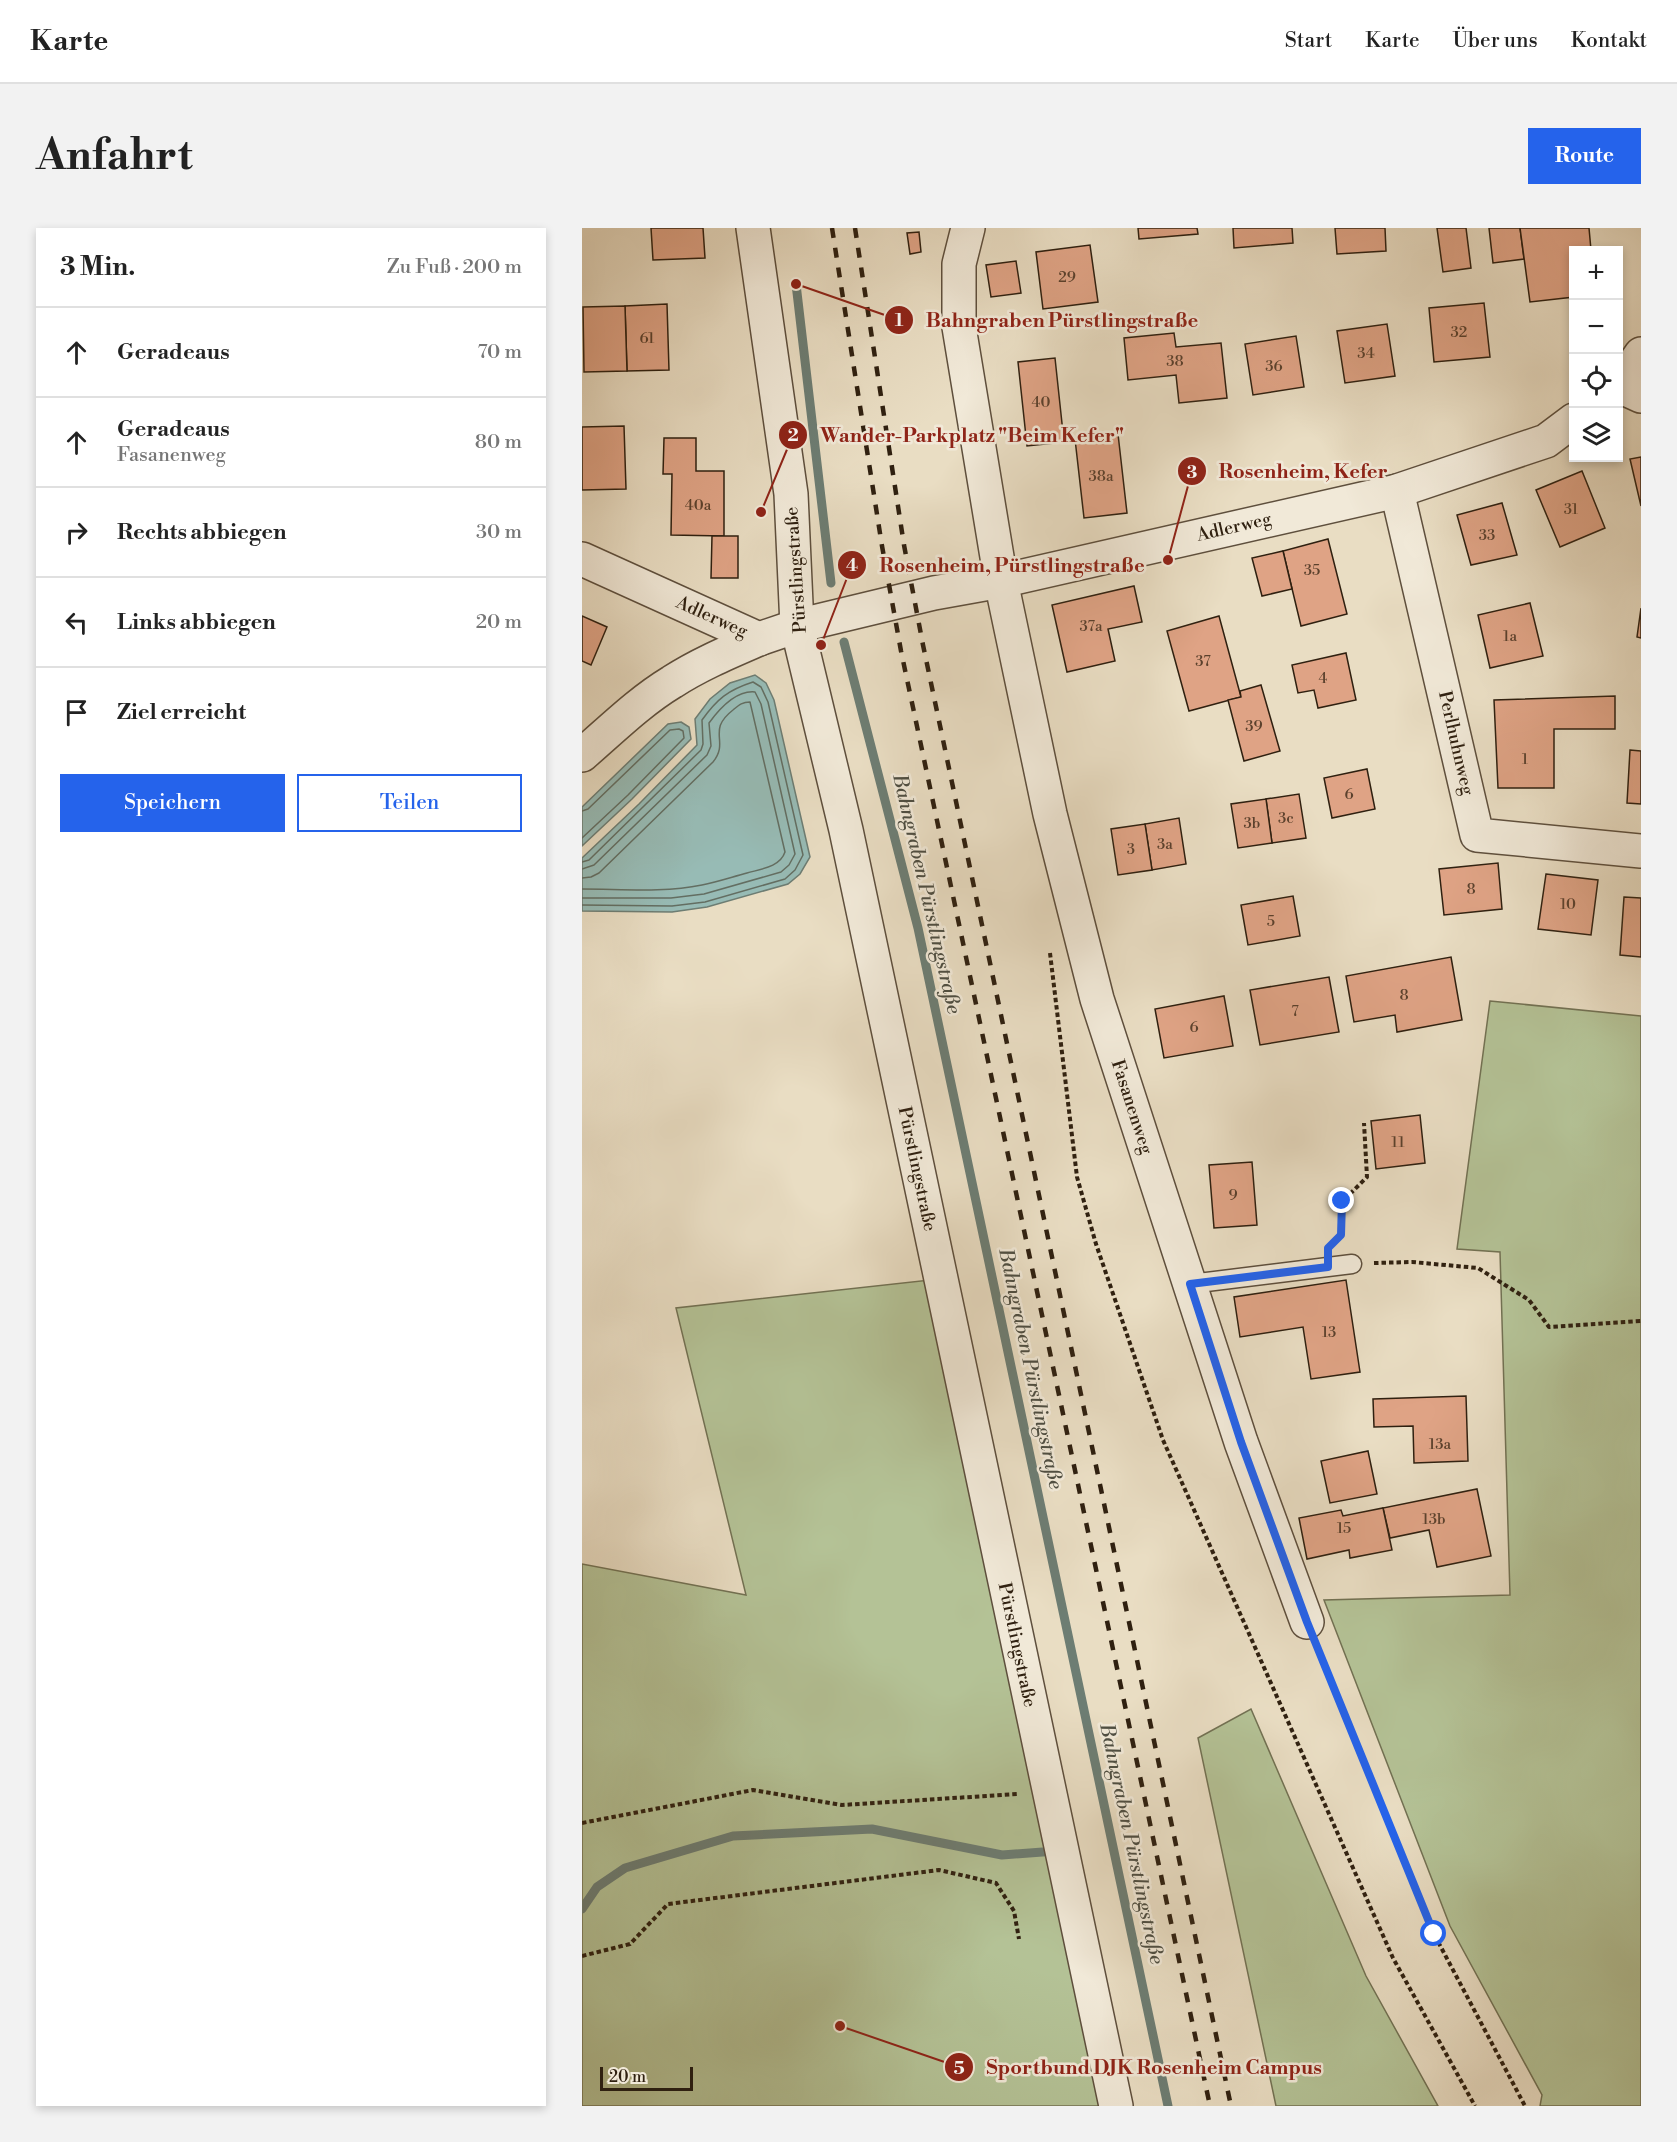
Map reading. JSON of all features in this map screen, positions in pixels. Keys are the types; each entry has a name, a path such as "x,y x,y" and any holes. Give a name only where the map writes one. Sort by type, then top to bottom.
{"street":[{"name":"Pürstlingstraße","path":"753,228 791,494 797,626 846,831 1116,2106"},
{"name":"Fasanenweg","path":"968,228 960,264 959,327 1001,580 1050,814 1097,999 1241,1442 1307,1622"},
{"path":"1623,379 1641,354"},
{"path":"1623,388 1641,396"},
{"name":"Adlerweg","path":"582,559 759,639 797,626 934,593 1397,491 1546,441 1569,424"},
{"name":"Perlhuhnweg","path":"1397,491 1477,835 1641,851"},
{"path":"582,755 624,718 671,682 718,657 759,639"}],"lane":[{"path":"1190,1284 1352,1264"}],"path":[{"path":"1049,946 1077,1178 1096,1244 1163,1440 1393,1958 1474,2106"},
{"path":"1328,1267 1328,1248 1341,1235 1342,1201 1367,1177 1364,1123"},
{"path":"1352,1264 1412,1262 1478,1268 1529,1300 1549,1327 1641,1321"},
{"path":"1307,1622 1434,1934 1525,2106"},
{"path":"582,1823 753,1790 842,1805 1049,1792"},
{"path":"582,1956 630,1944 668,1904 939,1870 996,1883 1014,1911 1019,1939"}],"green space":[{"path":"1490,1001 1641,1016 1641,2106 1540,2106 1542,2095 1450,1926 1324,1600 1510,1595 1500,1252 1457,1249"},
{"path":"939,1279 1116,2106 582,2106 582,1564 746,1595 676,1308"},
{"path":"1251,1709 1366,1976 1438,2106 1276,2106 1198,1738"}],"water":[{"path":"755,675 766,683 774,700 810,857 800,874 788,884 707,907 672,912 582,911 582,858 697,745 695,719 710,699 730,683"},
{"path":"681,722 689,727 691,739 582,846 582,807 668,724"}],"building":[{"path":"651,228 703,228 705,258 653,260"},
{"path":"1138,228 1197,228 1198,234 1139,239"},
{"path":"1233,228 1292,228 1293,243 1234,248"},
{"path":"1335,228 1385,228 1386,251 1337,254"},
{"path":"1437,228 1466,228 1471,268 1443,272"},
{"path":"1489,228 1520,228 1524,259 1493,263"},
{"path":"1520,228 1589,228 1591,246 1569,246 1569,298 1530,302"},
{"path":"919,232 921,252 910,254 907,233"},
{"path":"1090,245 1098,302 1043,309 1036,252"},
{"path":"1016,261 1021,293 991,297 986,265"},
{"path":"1484,303 1490,357 1434,362 1429,308"},
{"path":"667,304 669,370 627,371 625,306"},
{"path":"625,306 627,371 584,372 583,307"},
{"path":"1387,324 1395,376 1345,383 1337,331"},
{"path":"1174,333 1176,347 1221,343 1227,398 1179,403 1176,375 1128,380 1124,338"},
{"path":"1296,336 1304,387 1253,395 1245,344"},
{"path":"1055,358 1064,442 1027,446 1018,362"},
{"path":"624,426 626,489 582,490 582,427"},
{"path":"1118,434 1127,513 1084,518 1075,439"},
{"path":"664,438 696,438 696,471 724,471 724,536 671,535 672,474 663,474"},
{"path":"1641,457 1641,506 1630,459"},
{"path":"1582,471 1605,528 1560,547 1536,490"},
{"path":"1502,503 1517,555 1471,565 1457,515"},
{"path":"712,536 738,536 738,578 711,578"},
{"path":"1328,539 1347,614 1301,626 1283,551"},
{"path":"1283,551 1292,589 1262,596 1252,558"},
{"path":"1134,586 1142,622 1108,629 1115,661 1067,672 1052,605"},
{"path":"1530,603 1543,656 1490,668 1478,615"},
{"path":"1641,608 1641,638 1637,637"},
{"path":"582,616 607,627 591,665 582,661"},
{"path":"1219,616 1241,697 1189,711 1167,631"},
{"path":"1346,653 1356,700 1318,708 1314,690 1298,693 1292,665"},
{"path":"1261,685 1280,751 1244,761 1228,700 1241,697 1240,691"},
{"path":"1615,696 1615,729 1554,729 1554,788 1498,788 1494,700"},
{"path":"1630,750 1641,751 1641,804 1627,803"},
{"path":"1367,769 1375,809 1332,818 1324,778"},
{"path":"1299,794 1306,838 1272,843 1266,799"},
{"path":"1266,799 1272,843 1238,848 1231,804"},
{"path":"1179,818 1186,864 1152,870 1145,824"},
{"path":"1145,824 1152,870 1118,875 1111,829"},
{"path":"1498,863 1502,909 1444,915 1439,869"},
{"path":"1546,874 1598,880 1591,935 1538,929"},
{"path":"1293,896 1300,936 1248,945 1241,905"},
{"path":"1624,897 1641,898 1641,957 1620,955"},
{"path":"1451,957 1462,1020 1397,1032 1395,1015 1354,1022 1346,976"},
{"path":"1329,977 1339,1032 1260,1045 1250,990"},
{"path":"1224,996 1233,1046 1164,1058 1155,1009"},
{"path":"1420,1115 1425,1163 1376,1169 1371,1121"},
{"path":"1252,1162 1257,1225 1214,1228 1209,1165"},
{"path":"1346,1280 1360,1372 1311,1379 1303,1327 1240,1337 1234,1297"},
{"path":"1466,1396 1468,1461 1414,1463 1413,1426 1374,1427 1373,1399"},
{"path":"1368,1451 1377,1494 1330,1503 1321,1461"},
{"path":"1477,1489 1491,1556 1437,1567 1429,1530 1390,1538 1383,1508"},
{"path":"1383,1508 1392,1550 1350,1558 1349,1550 1307,1559 1299,1518 1341,1510 1343,1516"}],"waterway":[{"name":"Bahngraben Pürstlingstraße","path":"796,284 831,583"},
{"name":"Bahngraben Pürstlingstraße","path":"844,642 918,928 1168,2106"},
{"path":"582,1909 597,1887 625,1868 733,1836 872,1829 1002,1855 1056,1851"}],"railway":[{"path":"832,228 882,546 901,651 1210,2106"},
{"path":"855,228 904,545 923,645 1231,2106"}],"place":[{"name":"Bahngraben Pürstlingstraße","path":"796,284"},
{"name":"Wander-Parkplatz \"Beim Kefer\"","path":"761,512"},
{"name":"Rosenheim, Kefer","path":"1168,560"},
{"name":"Rosenheim, Pürstlingstraße","path":"821,645"},
{"name":"Sportbund DJK Rosenheim Campus","path":"840,2026"}],"route":[{"path":"1342,1201 1341,1235 1328,1248 1328,1267 1190,1284 1241,1442 1307,1622 1434,1934"}]}
